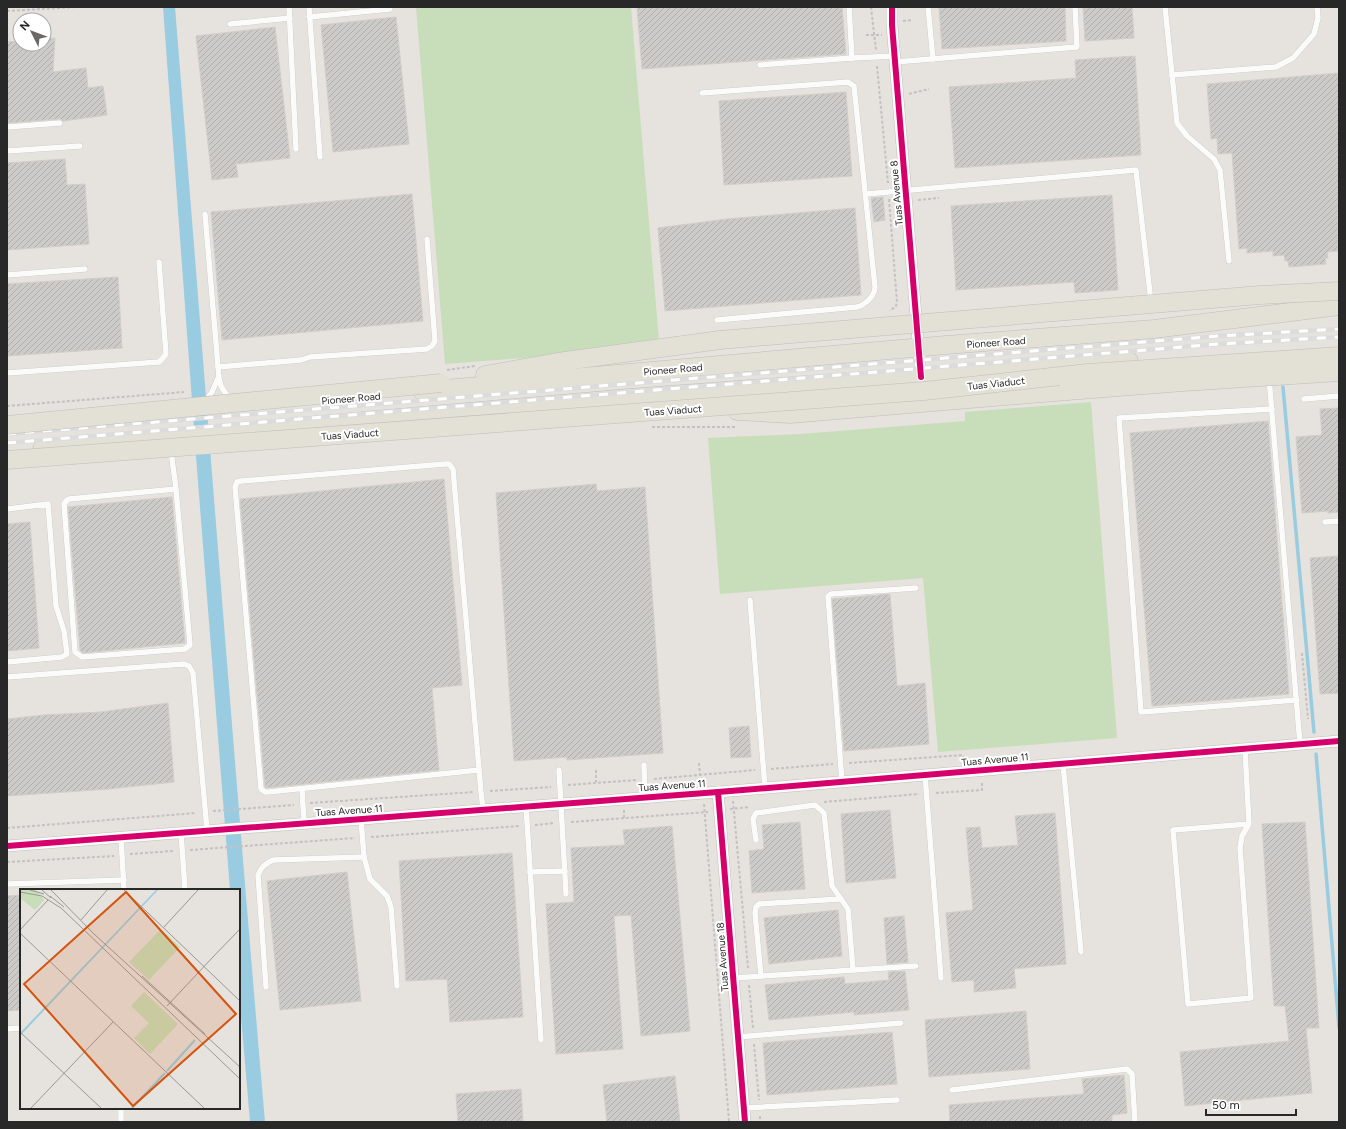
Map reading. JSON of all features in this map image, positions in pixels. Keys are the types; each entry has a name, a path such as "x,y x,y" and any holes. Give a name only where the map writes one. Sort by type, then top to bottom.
{"main road":[{"path":"7,425 441,383 558,362 720,340 1252,296 1339,291"},
{"name":"Pioneer Road","path":"7,429 669,369 1154,329 1339,306"},
{"path":"7,452 630,398 921,377 1075,371 1267,352 1339,347"},
{"name":"Tuas Viaduct","path":"7,460 924,391 1088,373 1339,356"},
{"path":"630,398 692,407 790,414 1182,382 1339,372"}],"street":[{"name":"Tuas Avenue 8","path":"886,7 892,29"},
{"name":"Tuas Avenue 8","path":"892,7 892,29 921,377"},
{"name":"Tuas Avenue 11","path":"7,846 718,792 1339,741"},
{"name":"Tuas Avenue 18","path":"718,792 745,1122"}],"lane":[{"path":"289,7 296,150"},
{"path":"309,7 320,157"},
{"path":"849,7 852,58"},
{"path":"928,7 933,59"},
{"path":"760,65 877,57 895,59 933,59 1077,47 1075,7"},
{"path":"1165,7 1177,123 1187,136 1214,159 1220,170 1229,261"},
{"path":"1172,76 1276,67 1293,58 1314,34 1318,18 1317,7"},
{"path":"309,17 390,9"},
{"path":"230,24 290,18"},
{"path":"702,93 848,82 854,86 875,291 864,304 857,307 717,320"},
{"path":"7,127 60,123"},
{"path":"7,151 80,146"},
{"path":"866,194 888,192 906,196 1136,170 1152,310"},
{"path":"205,214 219,378 221,386 236,408"},
{"path":"218,367 300,360 310,357 427,349 432,346 435,341 427,239"},
{"path":"7,373 159,362 166,354 159,262"},
{"path":"7,275 85,269"},
{"path":"1267,352 1300,744"},
{"path":"197,412 212,392 219,378"},
{"path":"1077,384 1078,397"},
{"path":"1304,399 1339,396"},
{"path":"1272,409 1119,418 1141,712 1297,700"},
{"path":"171,437 171,456 176,489 190,645 186,649 79,656 76,652 65,502 69,499 176,489"},
{"path":"479,770 268,792 261,789 236,487 237,482 240,480 445,464 451,466 453,469 483,810"},
{"path":"7,509 48,504 56,606 64,631 67,654 62,657 7,662"},
{"path":"1325,522 1339,521"},
{"path":"842,782 828,596 831,594 916,588"},
{"path":"750,600 765,788"},
{"path":"7,677 184,664 190,666 193,673 207,830"},
{"path":"1245,749 1248,824 1242,836 1240,848 1251,998 1188,1004 1173,830 1248,824"},
{"path":"1063,764 1080,952"},
{"path":"644,765 645,797"},
{"path":"559,770 566,894"},
{"path":"925,775 941,978"},
{"path":"302,789 304,823"},
{"path":"756,840 753,819 756,813 815,805 824,813 832,886 848,909 852,970"},
{"path":"526,806 542,1040"},
{"path":"361,819 364,857 370,878 387,896 391,907 397,986"},
{"path":"181,832 186,889"},
{"path":"122,837 124,889"},
{"path":"266,987 258,875 261,868 273,860 364,857"},
{"path":"530,872 565,871"},
{"path":"7,884 124,880"},
{"path":"761,976 755,913 756,907 759,904 841,899"},
{"path":"733,978 916,966"},
{"path":"738,1037 901,1023"},
{"path":"7,1029 20,1028"},
{"path":"952,1090 1127,1069 1132,1074 1135,1122"},
{"path":"744,1108 897,1100"},
{"path":"121,1109 122,1122"}],"path":[{"path":"7,11 77,7"},
{"path":"871,7 875,35 898,302 896,306 886,314"},
{"path":"866,35 875,35 892,29"},
{"path":"906,196 939,198"},
{"path":"7,406 185,392"},
{"path":"7,828 303,804 481,792 596,782 644,780 963,755 966,771"},
{"path":"699,763 700,775"},
{"path":"596,770 596,782"},
{"path":"818,802 982,790 981,770"},
{"path":"732,790 754,1036 760,1122"},
{"path":"703,793 729,1122"},
{"path":"7,862 527,826 757,807"}],"green space":[{"path":"416,7 631,7 659,341 536,357 445,364"},
{"path":"1091,402 1117,738 938,752 923,578 720,594 708,438 801,434 965,421 965,412"}],"water":[{"path":"163,7 175,7 230,704 265,1122 250,1122 240,1004 240,889 230,889"}],"building":[{"path":"637,7 842,7 846,54 642,69"},
{"path":"939,7 1065,7 1066,41 942,49"},
{"path":"1083,7 1132,7 1134,38 1085,41"},
{"path":"396,17 409,144 333,152 321,25"},
{"path":"275,27 290,158 236,164 238,177 212,180 196,36"},
{"path":"52,38 55,38 53,72 86,68 88,88 103,86 107,115 63,121 60,119 7,123 7,42 12,42 12,52 52,52"},
{"path":"1135,56 1141,155 955,168 949,87 1076,78 1075,60"},
{"path":"1339,73 1338,251 1327,252 1328,258 1325,258 1326,264 1289,267 1288,261 1285,261 1284,255 1273,256 1273,251 1247,253 1247,248 1239,249 1232,153 1218,154 1217,138 1211,139 1207,84"},
{"path":"846,92 852,176 724,185 719,101"},
{"path":"65,159 67,185 85,184 89,244 7,250 7,163"},
{"path":"412,194 423,321 222,340 211,212"},
{"path":"1112,195 1118,290 1075,293 1074,282 956,290 951,206"},
{"path":"883,197 885,220 874,222 871,198"},
{"path":"855,208 861,295 665,311 658,228 727,219"},
{"path":"118,277 122,348 7,356 7,284"},
{"path":"1339,408 1339,512 1328,513 1328,511 1302,513 1296,437 1322,435 1320,409"},
{"path":"1268,421 1289,694 1152,706 1130,433"},
{"path":"444,479 462,685 432,688 439,770 266,788 240,499"},
{"path":"596,484 597,491 645,487 663,753 567,760 567,757 514,761 496,493"},
{"path":"172,497 185,643 83,653 80,650 68,507"},
{"path":"30,522 39,648 7,651 7,524"},
{"path":"1339,556 1339,693 1320,694 1310,558"},
{"path":"890,594 897,686 925,683 929,744 844,751 832,599"},
{"path":"168,703 174,782 109,789 7,796 7,719 44,715 101,712"},
{"path":"749,726 751,757 731,758 729,728"},
{"path":"890,810 896,878 846,883 841,814"},
{"path":"1055,813 1066,964 1014,969 1016,988 974,992 974,980 952,982 946,913 973,910 966,828 980,827 982,848 1018,845 1015,816"},
{"path":"800,822 805,889 752,893 749,851 764,849 762,825"},
{"path":"1305,822 1319,1028 1306,1028 1312,1093 1185,1106 1180,1052 1289,1041 1285,1006 1274,1006 1262,824"},
{"path":"672,826 690,1031 641,1036 631,915 614,916 623,1049 556,1054 546,904 574,902 571,848 625,845 623,830"},
{"path":"512,853 523,1017 450,1022 447,979 406,981 399,861"},
{"path":"347,872 361,1001 280,1010 267,881"},
{"path":"20,895 20,1010 7,1011 7,896"},
{"path":"838,910 842,956 769,964 764,918"},
{"path":"904,916 908,962 887,964 884,918"},
{"path":"905,971 909,1010 854,1015 854,1012 769,1020 765,985 844,977 845,984 889,980 888,972"},
{"path":"1026,1011 1030,1069 929,1077 925,1020"},
{"path":"892,1032 897,1084 767,1095 763,1043"},
{"path":"1124,1075 1127,1113 1112,1115 1112,1122 950,1122 949,1105 1084,1094 1082,1079"},
{"path":"675,1076 680,1122 607,1122 603,1085"},
{"path":"521,1089 523,1122 458,1122 456,1094"}],"waterway":[{"path":"1283,387 1314,732"},
{"path":"1316,754 1339,1027"}],"railway":[{"path":"7,434 1218,336 1339,329"},
{"path":"7,443 1219,344 1339,337"}],"cycle path":[{"path":"892,7 892,25 921,377"},
{"path":"7,846 718,792 1339,741"},
{"path":"718,792 745,1122"}]}
